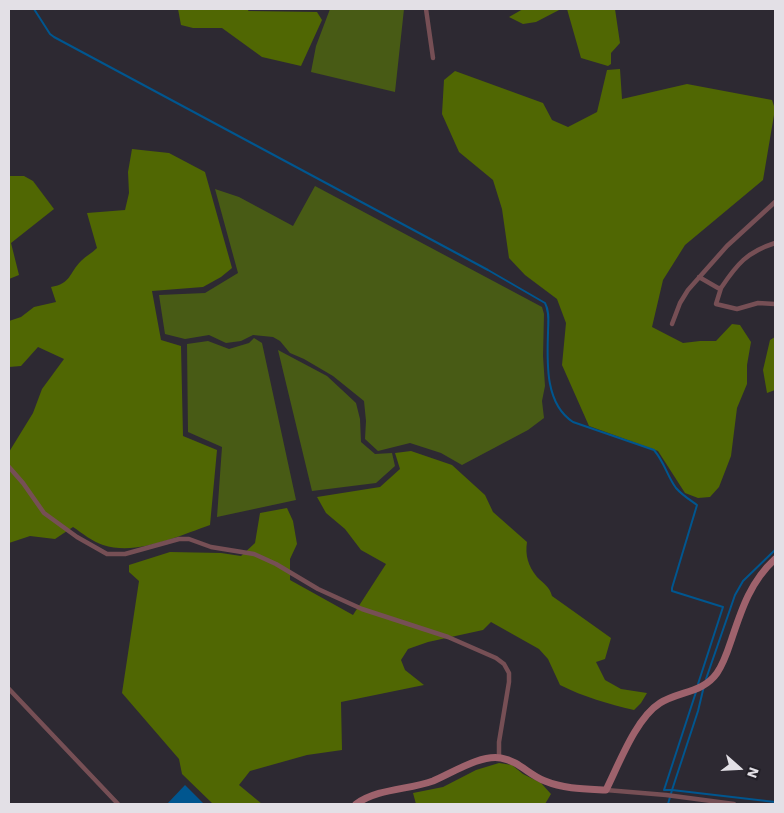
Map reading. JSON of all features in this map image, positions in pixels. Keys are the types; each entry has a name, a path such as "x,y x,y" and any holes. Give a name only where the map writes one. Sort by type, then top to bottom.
{"street":[{"path":"426,9 433,58"},
{"path":"672,324 683,296 699,277 727,246 775,202"},
{"path":"715,310 721,288 740,262 753,252 775,244"},
{"path":"699,277 721,288"},
{"path":"716,304 737,309 758,303 775,304"},
{"path":"9,467 44,513 77,537 107,554 125,554 179,539 190,539 211,547 254,554 276,564 318,590 362,609 448,637 496,658 504,664 509,673 499,742 499,757"},
{"path":"606,790 633,736 647,714 661,703 698,689 709,682 716,674 726,653 745,600 762,573 775,559"},
{"path":"9,689 118,804"},
{"path":"356,804 369,797 431,781 486,758 499,757 512,760 544,781 562,786 666,795 734,804"}],"green space":[{"path":"178,9 249,9 248,11 317,12 322,20 301,66 262,57 222,28 193,28 181,25"},
{"path":"330,9 404,9 395,92 311,72 316,46"},
{"path":"523,9 561,9 536,22 523,24 509,17"},
{"path":"567,9 615,9 620,43 611,53 611,64 608,66 581,58"},
{"path":"620,69 622,99 687,84 772,100 775,109 763,180 685,245 663,280 652,327 683,343 716,341 732,324 740,325 751,342 747,365 747,384 737,408 731,456 719,487 710,497 698,498 685,493 658,451 589,426 562,365 566,323 557,299 525,275 509,258 502,209 493,180 459,152 442,114 444,80 455,71 543,103 552,120 568,127 597,112 607,70"},
{"path":"132,149 169,153 205,172 232,268 203,287 152,291 161,340 181,346 183,436 217,450 210,525 171,539 130,548 116,548 99,544 73,527 55,539 30,536 9,543 9,452 33,413 42,389 64,359 38,347 21,366 9,367 9,321 21,317 34,307 56,302 51,287 58,286 66,281 77,265 97,248 87,213 125,210 129,193 128,172"},
{"path":"9,176 24,176 33,181 54,209 11,243 19,275 9,279"},
{"path":"315,186 542,307 544,314 543,356 545,386 542,401 544,418 528,430 462,465 441,453 410,443 378,451 365,439 364,401 333,376 290,353 280,341 273,337 253,335 241,341 226,343 209,335 185,339 165,334 159,295 205,293 238,273 215,189 239,197 293,226"},
{"path":"775,337 775,390 767,393 763,370 770,340"},
{"path":"254,338 262,343 296,500 217,517 222,447 188,432 187,344 208,341 229,349 249,343"},
{"path":"278,350 327,376 356,403 360,419 361,442 375,454 392,453 395,466 376,483 312,491"},
{"path":"411,451 452,465 485,495 493,512 527,542 526,551 529,565 537,577 548,587 552,596 611,638 605,659 596,662 605,680 621,689 647,693 634,710 596,700 560,685 548,659 539,649 491,622 483,630 428,642 408,649 401,660 405,670 424,685 341,702 342,750 307,755 250,771 239,785 262,804 213,804 182,774 179,759 122,693 139,581 129,572 129,565 170,552 221,553 241,556 255,543 260,513 287,508 293,521 297,544 290,559 290,580 353,615 386,564 361,550 345,529 326,513 317,497 380,487 400,469 395,453"},
{"path":"499,763 512,765 523,774 541,783 551,794 545,804 416,804 413,793 443,787 476,770"}],"water":[{"path":"185,785 204,804 167,804"}],"waterway":[{"path":"34,9 50,34 54,37 488,270 545,303 548,310 548,370 557,405 573,422 654,450 676,488 697,505 672,591 723,607 698,684"},
{"path":"706,679 735,595 743,581 775,550"},
{"path":"704,686 698,711 672,790 775,802"},
{"path":"668,804 672,790 664,790 696,692"}]}
